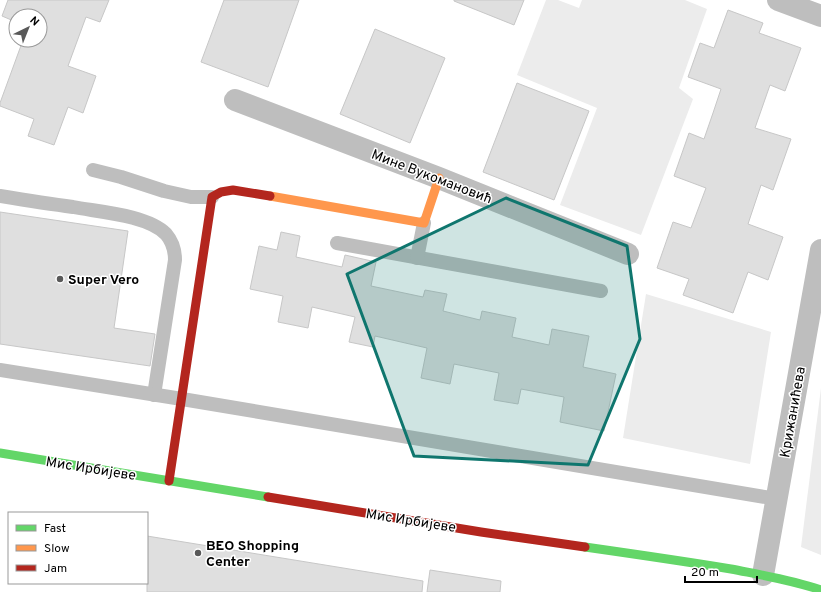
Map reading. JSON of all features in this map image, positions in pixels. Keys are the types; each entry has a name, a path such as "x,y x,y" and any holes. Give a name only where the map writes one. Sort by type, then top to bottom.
{"street":[{"path":"778,0 821,16"},
{"name":"Мине Вукомановић","path":"235,100 439,178 628,254"},
{"path":"169,481 212,197 221,192 233,190 424,223 439,178"},
{"name":"Крижанићева","path":"773,582 777,499 821,250"},
{"name":"Мис Ирбијеве","path":"0,453 481,532 690,562 773,582 810,586 821,590"}],"lane":[{"path":"93,170 121,177 164,191 191,197 212,197"},
{"path":"0,196 139,219 158,228 167,235 175,251 175,260 154,395"},
{"path":"418,258 424,223"},
{"path":"337,243 601,291"},
{"path":"0,370 777,499"}],"highlighted area":[{"path":"506,198 627,246 640,339 588,465 414,456 347,274"}],"shaded area":[{"path":"546,0 558,0 579,8 582,0 685,0 707,9 679,88 693,99 641,235 560,205 597,108 517,75"},
{"path":"646,294 771,332 750,464 623,438"},
{"path":"821,388 821,555 801,547"}],"building":[{"path":"8,0 109,0 100,22 86,17 68,66 96,76 83,113 68,107 54,145 28,136 34,119 0,106 20,48 48,48 48,8 8,8 8,19 2,16"},
{"path":"224,0 299,0 268,87 201,62"},
{"path":"454,0 524,0 514,25"},
{"path":"728,10 763,23 759,33 801,48 785,91 770,85 755,128 791,139 773,190 761,185 748,224 783,237 768,280 748,272 733,313 683,295 689,279 657,268 673,222 691,228 706,188 674,176 689,133 704,139 721,89 688,77 700,43 714,48"},
{"path":"375,29 445,58 410,143 340,114"},
{"path":"517,83 589,111 554,200 483,172"},
{"name":"Super Vero","path":"0,212 128,231 114,328 155,334 150,366 0,344"},
{"path":"281,232 300,236 296,257 342,267 345,255 376,262 371,286 423,297 425,290 447,294 443,311 480,320 482,311 516,318 512,337 549,345 552,329 589,336 583,367 616,374 604,431 560,422 564,397 521,389 518,404 494,400 499,373 454,364 450,384 421,378 427,348 375,336 373,347 349,342 355,317 312,307 308,328 278,322 283,296 250,289 259,246 277,250"},
{"name":"BEO Shopping Center","path":"148,536 423,581 422,592 147,592"},
{"path":"430,570 501,581 500,592 427,592"}],"traffic: fast":[{"path":"0,453 268,497"},
{"path":"585,547 731,569 810,586 821,590"}],"traffic: slow":[{"path":"270,196 424,223 439,178"}],"traffic: jam":[{"path":"169,481 212,197 221,192 233,190 270,196"},
{"path":"268,497 481,532 585,547"}],"place":[{"name":"Super Vero","path":"60,279"},
{"name":"BEO Shopping Center","path":"198,553"}]}
